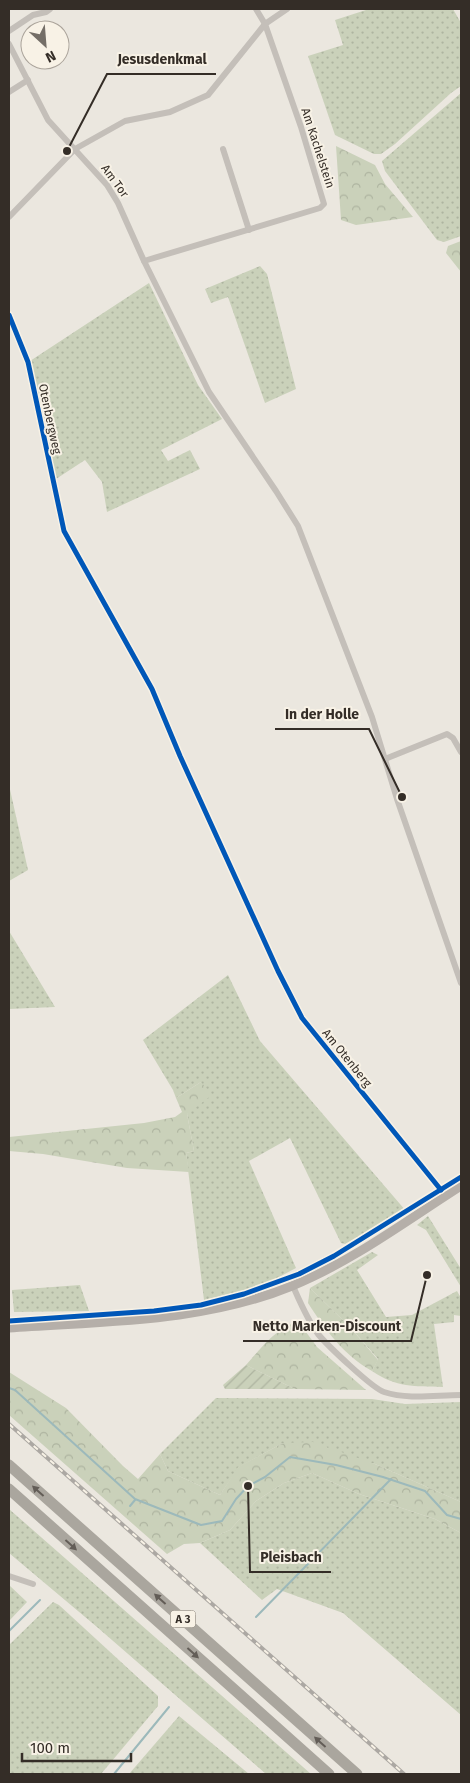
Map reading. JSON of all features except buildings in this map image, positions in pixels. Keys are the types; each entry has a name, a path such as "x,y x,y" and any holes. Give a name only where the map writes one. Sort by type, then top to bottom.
{"highway":[{"name":"A 3","path":"9,1465 357,1774"},
{"name":"A 3","path":"9,1489 329,1774"}],"main road":[{"path":"9,1328 176,1317 237,1304 293,1286 325,1271 374,1243 461,1186"}],"street":[{"path":"9,31 33,15 50,9"},
{"path":"256,9 265,24"},
{"path":"9,217 75,149 125,121 170,112 208,95 265,24 287,9"},
{"name":"Am Kachelstein","path":"144,261 320,208 324,204 265,24"},
{"name":"Am Tor","path":"9,44 48,120 107,185 118,203 208,392 298,526 372,717 397,798 461,983"},
{"path":"9,92 28,80"},
{"path":"223,149 249,230"},
{"name":"Otenbergweg","path":"9,315 28,362 64,531 152,689 180,756 255,919"},
{"path":"385,759 447,734 453,738 461,752"},
{"name":"Am Otenberg","path":"255,919 278,971 302,1018 446,1196"},
{"path":"293,1286 304,1311 318,1334 381,1391 413,1397 461,1395"},
{"path":"9,1576 33,1584"}],"green space":[{"path":"366,9 453,9 461,23 461,86 381,154 374,154 335,135 308,56 343,45 335,20"},
{"path":"461,93 461,236 444,242 437,240 385,171 382,161"},
{"path":"336,146 375,165 385,184 413,217 356,225 341,220"},
{"path":"461,241 461,272 446,253 448,246"},
{"path":"260,266 267,274 296,389 265,403 228,297 211,303 205,289"},
{"path":"149,283 198,385 222,419 161,450 168,461 190,450 200,469 107,512 102,482 85,460 56,479 30,361"},
{"path":"9,785 28,870 9,881"},
{"path":"9,931 55,1007 9,1009"},
{"path":"228,975 260,1041 406,1211 345,1244 341,1243 290,1138 249,1161 296,1268 262,1286 204,1300 186,1153 194,1151 187,1114 201,1082 176,1098 143,1040"},
{"path":"201,1082 212,1095 187,1114 194,1151 186,1153 189,1172 127,1168 43,1154 9,1151 9,1137 144,1123 175,1117 182,1112 176,1098"},
{"path":"428,1216 461,1269 461,1287 426,1230 417,1225"},
{"path":"372,1252 378,1255 357,1270 386,1317 412,1315 457,1291 461,1298 461,1316 454,1315 454,1322 434,1324 443,1387 406,1385 390,1381 372,1371 378,1359 350,1327 310,1288"},
{"path":"80,1285 89,1311 14,1312 12,1290"},
{"path":"310,1288 350,1327 378,1360 372,1371 352,1358 321,1322 308,1303"},
{"path":"298,1321 317,1347 366,1390 295,1389 246,1365 275,1334"},
{"path":"246,1365 295,1389 225,1389 223,1385"},
{"path":"9,1372 66,1408 138,1479 160,1454 168,1471 220,1495 238,1467 283,1443 313,1442 375,1464 461,1502 461,1533 435,1519 359,1494 312,1473 284,1483 256,1501 230,1530 200,1543 184,1544 167,1554 9,1415"},
{"path":"216,1398 372,1399 405,1404 461,1402 461,1502 375,1464 283,1443 239,1467 220,1495 168,1471 160,1454"},
{"path":"312,1473 359,1494 435,1519 461,1533 461,1715 343,1613 277,1589 262,1600 200,1543 230,1530 256,1501 284,1483"},
{"path":"9,1509 311,1774 266,1774 9,1553"},
{"path":"9,1585 27,1602 9,1621"},
{"path":"53,1602 59,1605 158,1696 158,1706 101,1774 9,1774 9,1645"},
{"path":"179,1716 249,1774 129,1774"}],"waterway":[{"path":"9,1388 15,1390 135,1499 201,1525 222,1521 236,1499 248,1486 265,1477 290,1457 336,1465 383,1477 425,1491 447,1515 461,1519"},
{"path":"256,1617 391,1479"},
{"path":"130,1506 135,1500"},
{"path":"9,1631 40,1600"},
{"path":"114,1774 169,1707"}],"railway":[{"path":"9,1424 404,1774"}],"cycle path":[{"path":"9,315 28,362 64,531 152,689 180,756 278,971 302,1018 441,1190"},
{"path":"9,1321 154,1311 201,1305 244,1294 299,1274 334,1256 461,1177"}],"place":[{"name":"Jesusdenkmal","path":"67,151"},
{"name":"In der Holle","path":"402,797"},
{"name":"Netto Marken-Discount","path":"427,1275"},
{"name":"Pleisbach","path":"248,1486"}]}
